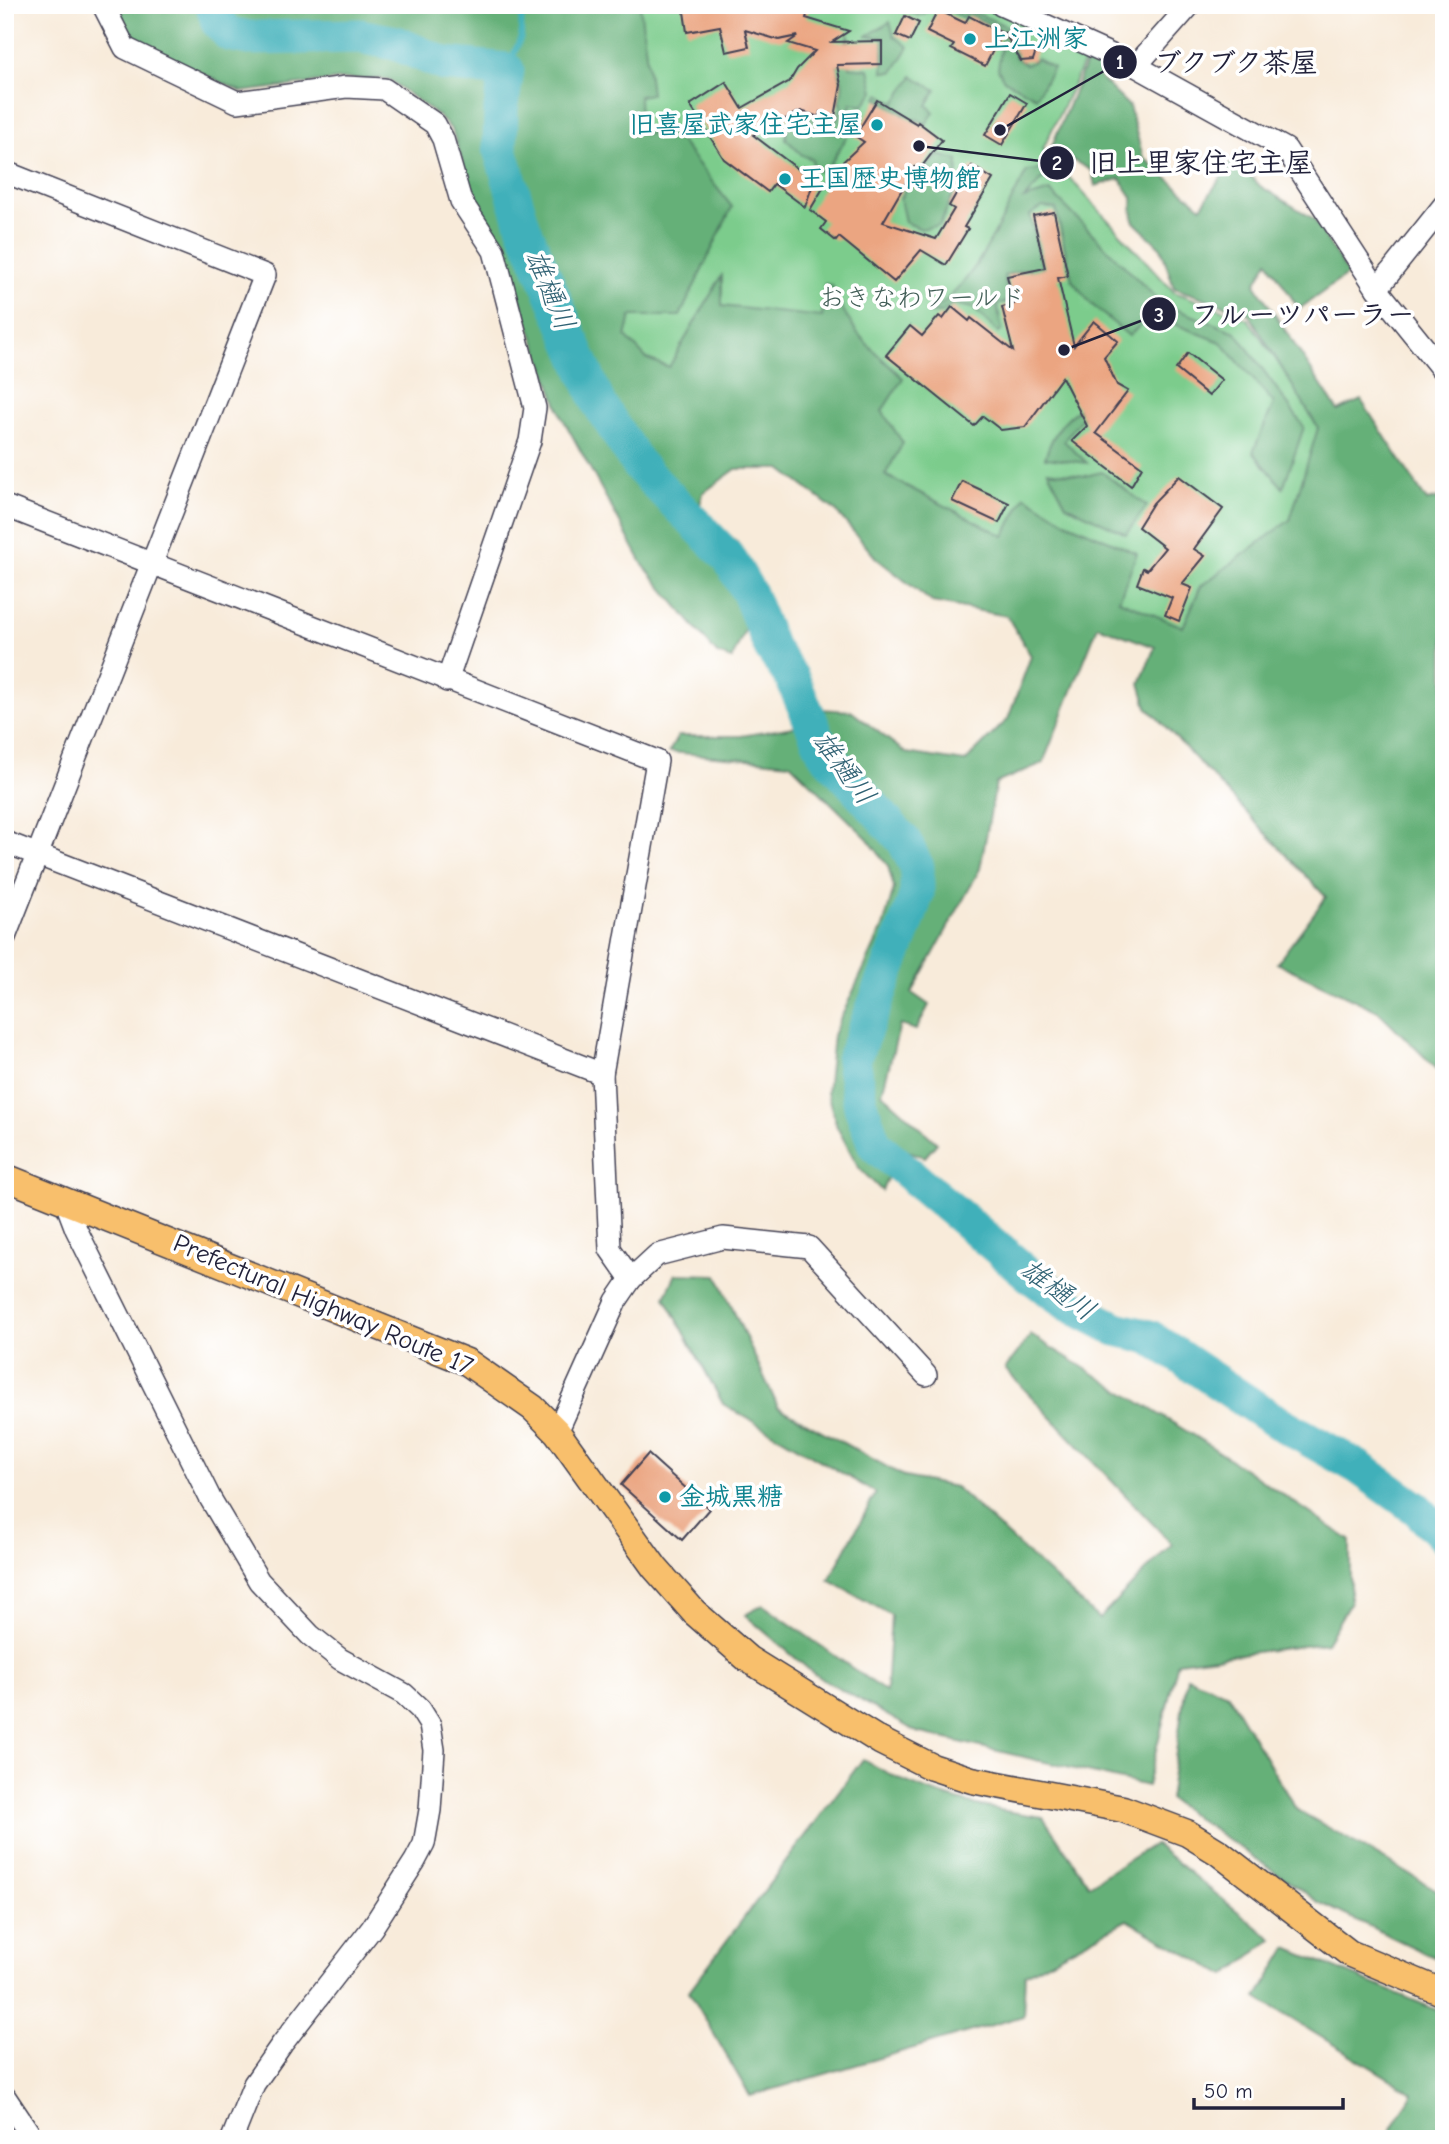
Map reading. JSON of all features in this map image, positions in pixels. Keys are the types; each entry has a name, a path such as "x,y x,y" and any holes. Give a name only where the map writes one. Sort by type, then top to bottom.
{"main road":[{"name":"Prefectural Highway Route 17","path":"5,1177 467,1362 533,1408 558,1432 655,1568 694,1612 748,1659 822,1706 932,1768 972,1780 1123,1809 1187,1833 1218,1852 1349,1953 1444,1993"}],"street":[{"path":"103,5 125,48 237,102 346,87 384,89 435,124 443,139 461,201 494,251 535,408 530,441 447,681"},
{"path":"1001,5 1136,66 1286,149 1377,289 1444,372"},
{"path":"1136,66 1190,5"},
{"path":"5,172 265,275 5,937"},
{"path":"1377,289 1444,205"},
{"path":"5,506 657,761 602,1074 610,1249 631,1279"},
{"path":"5,842 602,1074"},
{"path":"65,1200 76,1229 210,1498 259,1581 310,1635 340,1659 404,1694 420,1709 430,1725 435,1750 424,1844 372,1928 254,2084 232,2139"},
{"path":"558,1432 616,1301 631,1279 657,1255 723,1238 809,1247 926,1375"},
{"path":"5,2097 33,2139"}],"green space":[{"path":"111,5 290,5 295,12 307,5 640,5 651,94 639,96 640,134 673,132 732,207 680,316 631,316 626,337 647,359 669,367 722,275 722,306 822,317 825,284 832,285 853,327 903,378 882,411 903,443 885,475 1004,536 1025,496 1068,523 1137,553 1119,600 1183,627 1201,586 1290,520 1318,428 1249,314 1174,288 1161,248 1133,221 1132,197 1120,179 1095,186 1092,171 1051,148 1087,60 1101,68 1100,78 1129,106 1143,157 1201,207 1234,158 1260,186 1314,219 1348,274 1299,309 1268,261 1255,284 1338,411 1361,400 1427,501 1444,497 1444,1076 1378,1011 1277,963 1326,897 1147,707 1140,683 1155,647 1098,626 1043,763 996,783 980,869 912,993 929,1005 916,1030 900,1025 882,1093 937,1143 925,1157 896,1147 852,1101 850,1125 888,1176 882,1191 859,1168 837,1127 827,1093 833,1035 883,927 894,888 888,866 867,838 790,763 669,752 678,736 741,736 793,727 819,709 851,711 906,753 965,762 1008,719 1031,656 1007,616 932,602 876,558 836,511 781,469 736,469 703,493 699,509 737,542 749,621 732,659 717,654 643,565 562,417 497,235 473,195 452,130 437,115 388,79 344,79 242,92 126,39"},
{"name":"おきなわワールド","path":"617,5 992,5 1088,53 1043,149 1174,292 1248,319 1323,428 1299,516 1165,651 874,496 661,377 615,342 625,141"},
{"path":"901,5 957,5 1018,31 1015,57 1026,65 1037,59 1053,68 1036,97 1004,80 998,69 1004,31 967,13 964,18 940,6 919,16 899,9"},
{"path":"890,22 894,36 909,47 893,72 883,72 884,38 867,36"},
{"path":"849,34 850,67 869,69 874,91 863,106 851,103 850,110 858,118 825,173 813,169 812,159 802,155 786,139 787,124 800,116 820,122 822,116 837,120 842,105 838,102 843,85 836,69"},
{"path":"913,76 936,90 927,105 934,112 926,124 916,119 892,152 887,142 904,114 877,98 880,94 895,103"},
{"path":"938,155 958,160 957,185 940,225 921,229 905,222 900,199 914,172 922,174"},
{"path":"1042,169 1045,177 1024,199 1050,191 1162,304 1236,332 1304,427 1283,488 1253,452 1274,403 1221,342 1151,315 1129,336 1091,304 1072,280 1056,209 1043,207 1030,215 1049,295 1037,298 1029,268 1004,276 1009,301 997,305 1002,330 999,333 973,308 952,304 942,313 930,313 947,300 975,267 1027,171"},
{"path":"1094,402 1064,441 1087,463 1045,458 1052,439 1063,423 1076,411"},
{"path":"1048,471 1085,476 1102,472 1147,506 1126,534 1066,505"},
{"path":"676,1274 717,1275 778,1407 905,1477 955,1487 1099,1619 1172,1544 1005,1369 1031,1335 1212,1447 1350,1540 1350,1603 1326,1643 1178,1662 1147,1786 917,1732 814,1674 745,1615 763,1605 886,1692 891,1615 829,1580 876,1493 723,1404 665,1297"},
{"path":"1187,1677 1228,1694 1296,1809 1444,1894 1444,1962 1320,1903 1169,1799"},
{"path":"863,1759 906,1782 950,1798 1043,1817 1089,1885 1154,1844 1272,1939 1226,1976 1127,1920 1025,1974 1023,2016 750,2096 689,1991"},
{"path":"1287,1948 1444,2013 1444,2139 1386,2139 1413,2093 1257,1998"}],"building":[{"path":"683,5 810,5 806,18 849,31 832,42 882,41 882,64 837,65 841,85 835,117 820,112 819,117 801,111 753,135 814,181 805,207 774,184 768,192 724,159 690,105 726,82 742,108 790,81 797,69 815,51 788,43 798,36 779,40 745,30 749,47 726,52 720,26 687,32"},
{"name":"上江洲家","path":"938,10 965,23 969,16 1002,33 985,66 951,49 954,45 927,32"},
{"path":"905,16 919,23 910,41 896,35"},
{"path":"1004,32 1036,51 1033,60 1021,61"},
{"path":"1010,93 1027,103 1002,145 985,135"},
{"path":"877,100 917,124 918,122 942,140 919,170 915,167 883,222 936,239 954,209 949,206 972,166 993,179 964,227 968,229 946,265 921,250 894,282 839,237 836,241 821,229 826,222 810,210 834,170 864,142 855,136"},
{"path":"1054,212 1068,276 1058,278 1074,346 1094,321 1118,341 1104,357 1117,385 1128,391 1096,433 1142,467 1131,486 1072,441 1087,426 1062,377 1025,427 1001,430 983,416 974,426 886,355 910,326 922,336 939,316 943,319 952,307 969,321 971,318 1013,351 1002,307 1014,304 1007,276 1045,268 1033,216"},
{"path":"1188,353 1222,380 1209,396 1176,369"},
{"path":"1179,476 1223,509 1194,549 1205,556 1182,584 1192,588 1179,621 1165,615 1172,598 1137,584 1143,568 1147,570 1165,548 1138,527 1153,503"},
{"path":"962,481 1009,503 999,523 952,501"},
{"name":"金城黒糖","path":"648,1454 709,1509 682,1540 621,1485"}],"waterway":[{"name":"雄樋川","path":"213,5 218,22 229,34 249,38 359,36 396,43 444,64 507,70 501,108 500,149 524,228 598,402 639,466 729,558 749,593 771,648 792,678 824,752 904,841 917,867 917,893 853,1060 861,1107 875,1145 1033,1278 1068,1304 1116,1329 1150,1337 1271,1418 1358,1467 1417,1509 1444,1537"},
{"path":"507,70 521,37 522,5"}],"place":[{"name":"上江洲家","path":"970,39"},
{"name":"旧喜屋武家住宅主屋","path":"877,125"},
{"name":"ブクブク茶屋","path":"1000,130"},
{"name":"旧上里家住宅主屋","path":"919,146"},
{"name":"王国歴史博物館","path":"785,179"},
{"name":"フルーツパーラー","path":"1064,350"},
{"name":"金城黒糖","path":"665,1497"}]}
